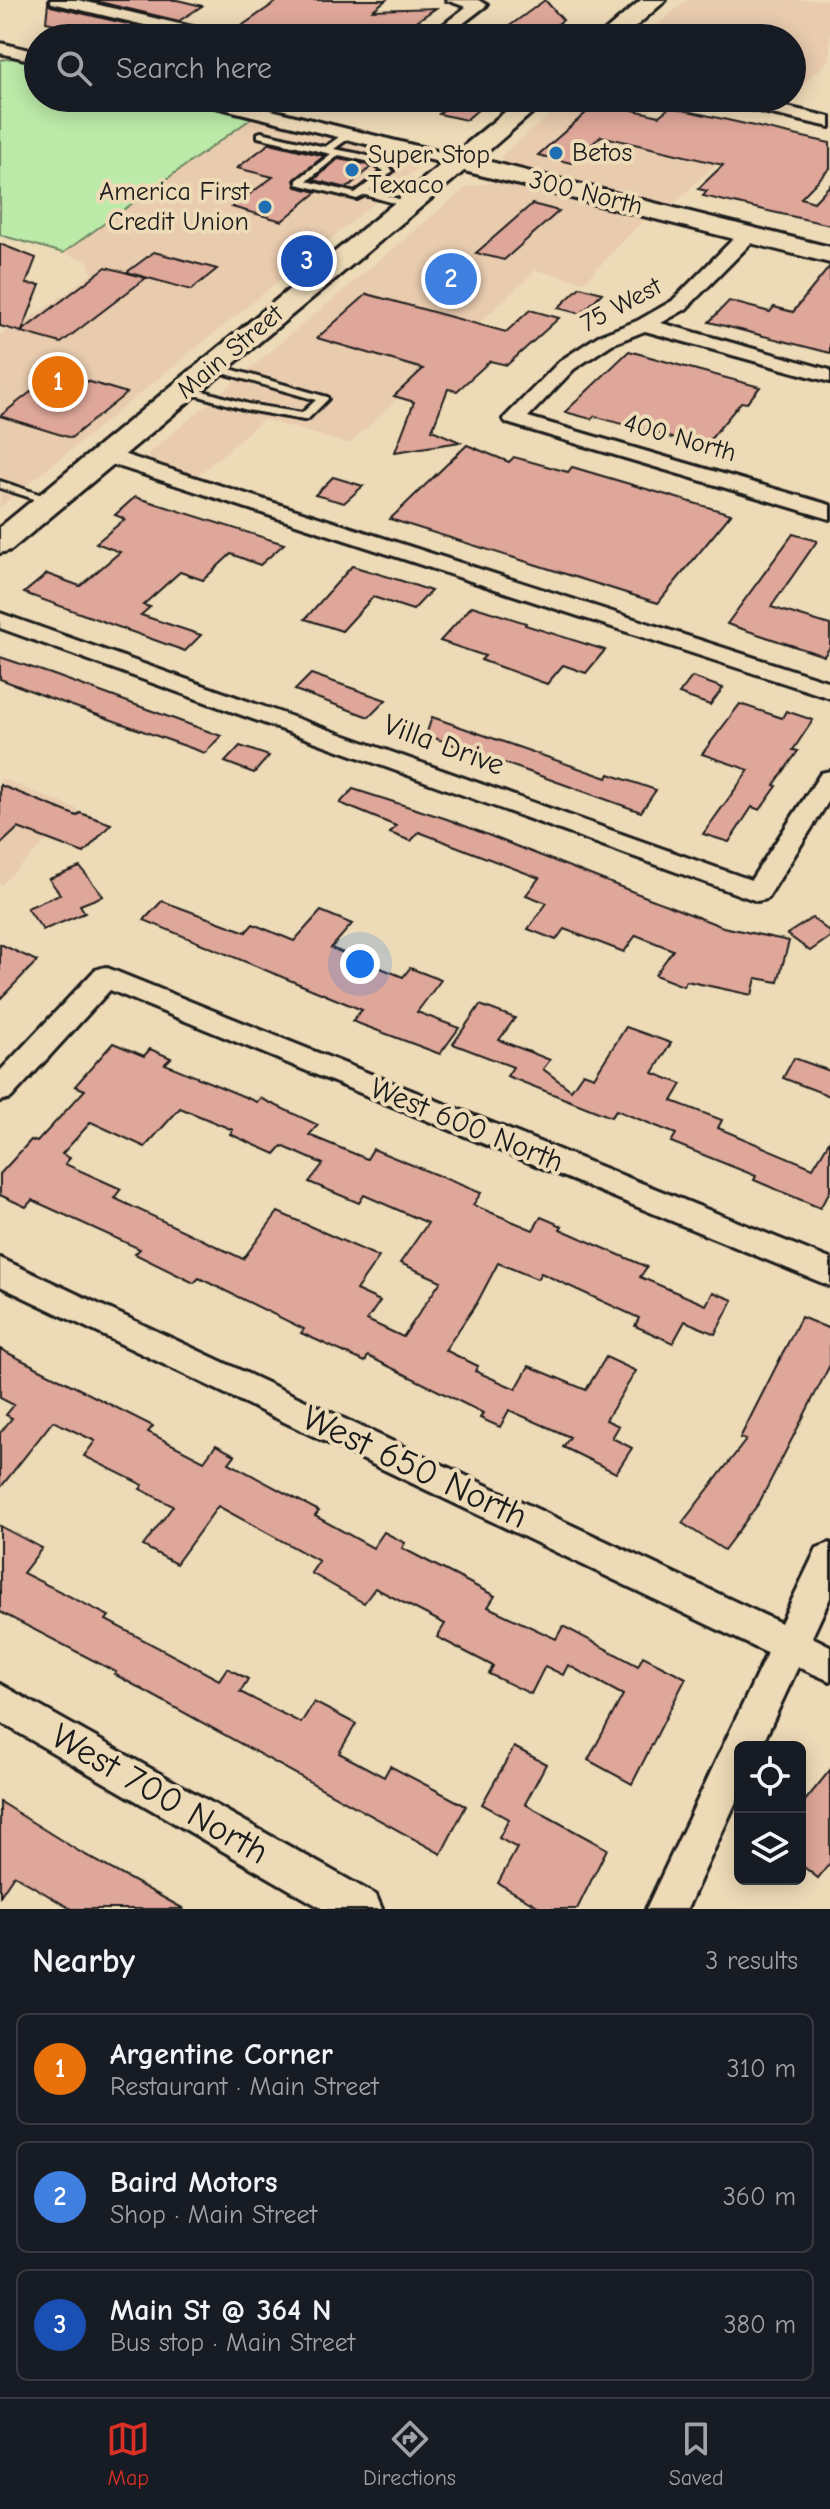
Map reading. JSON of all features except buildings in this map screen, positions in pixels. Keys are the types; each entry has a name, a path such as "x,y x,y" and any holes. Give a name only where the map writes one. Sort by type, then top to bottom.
{"main road":[{"path":"626,24 655,0"},
{"name":"Main Street","path":"0,543 520,112"},
{"name":"300 North","path":"459,162 830,255"}],"street":[{"path":"58,0 160,24"},
{"path":"453,24 479,5 454,0"},
{"path":"2,49 24,54"},
{"name":"300 North","path":"259,112 459,162"},
{"path":"786,112 830,122"},
{"name":"75 West","path":"514,419 567,365 605,340 644,325 679,305 749,234"},
{"path":"644,325 830,376"},
{"name":"400 North","path":"514,419 830,512"},
{"path":"107,455 830,690"},
{"name":"Villa Drive","path":"0,620 757,892 825,787"},
{"name":"West 600 North","path":"0,1090 105,977 830,1273"},
{"name":"West 650 North","path":"0,1271 830,1664"},
{"path":"745,1741 830,1559"},
{"name":"West 700 North","path":"0,1702 362,1909"},
{"path":"666,1909 734,1764"}],"lane":[{"path":"261,135 332,152 383,164 389,171 357,196 300,182 324,163 332,152 349,134"},
{"path":"324,163 339,167"},
{"path":"313,172 328,176"},
{"path":"365,173 381,177"},
{"path":"354,182 409,204"},
{"path":"186,389 247,407 304,417 323,399 213,367"},
{"path":"0,484 50,501"}],"shaded area":[{"path":"687,0 830,0 830,59 806,81 806,24 659,24"},
{"path":"553,112 648,112 636,123 729,152 669,208 505,164 501,156"},
{"path":"252,118 409,157 419,162 419,167 0,507 0,335 42,311 92,274 89,261 63,253"},
{"path":"499,182 612,210 650,213 584,282 536,270 349,444 263,419 196,477 152,463 148,454 467,187"},
{"path":"0,778 79,810 0,886"}],"green space":[{"path":"0,60 24,60 24,112 228,112 252,118 63,253 0,235"}],"place":[{"name":"Betos","path":"556,153"},
{"name":"Super Stop Texaco","path":"352,170"},
{"name":"America First Credit Union","path":"265,207"},
{"name":"Main St @ 364 N","path":"307,261"},
{"name":"Baird Motors","path":"451,279"},
{"name":"Argentine Corner","path":"58,382"}]}
